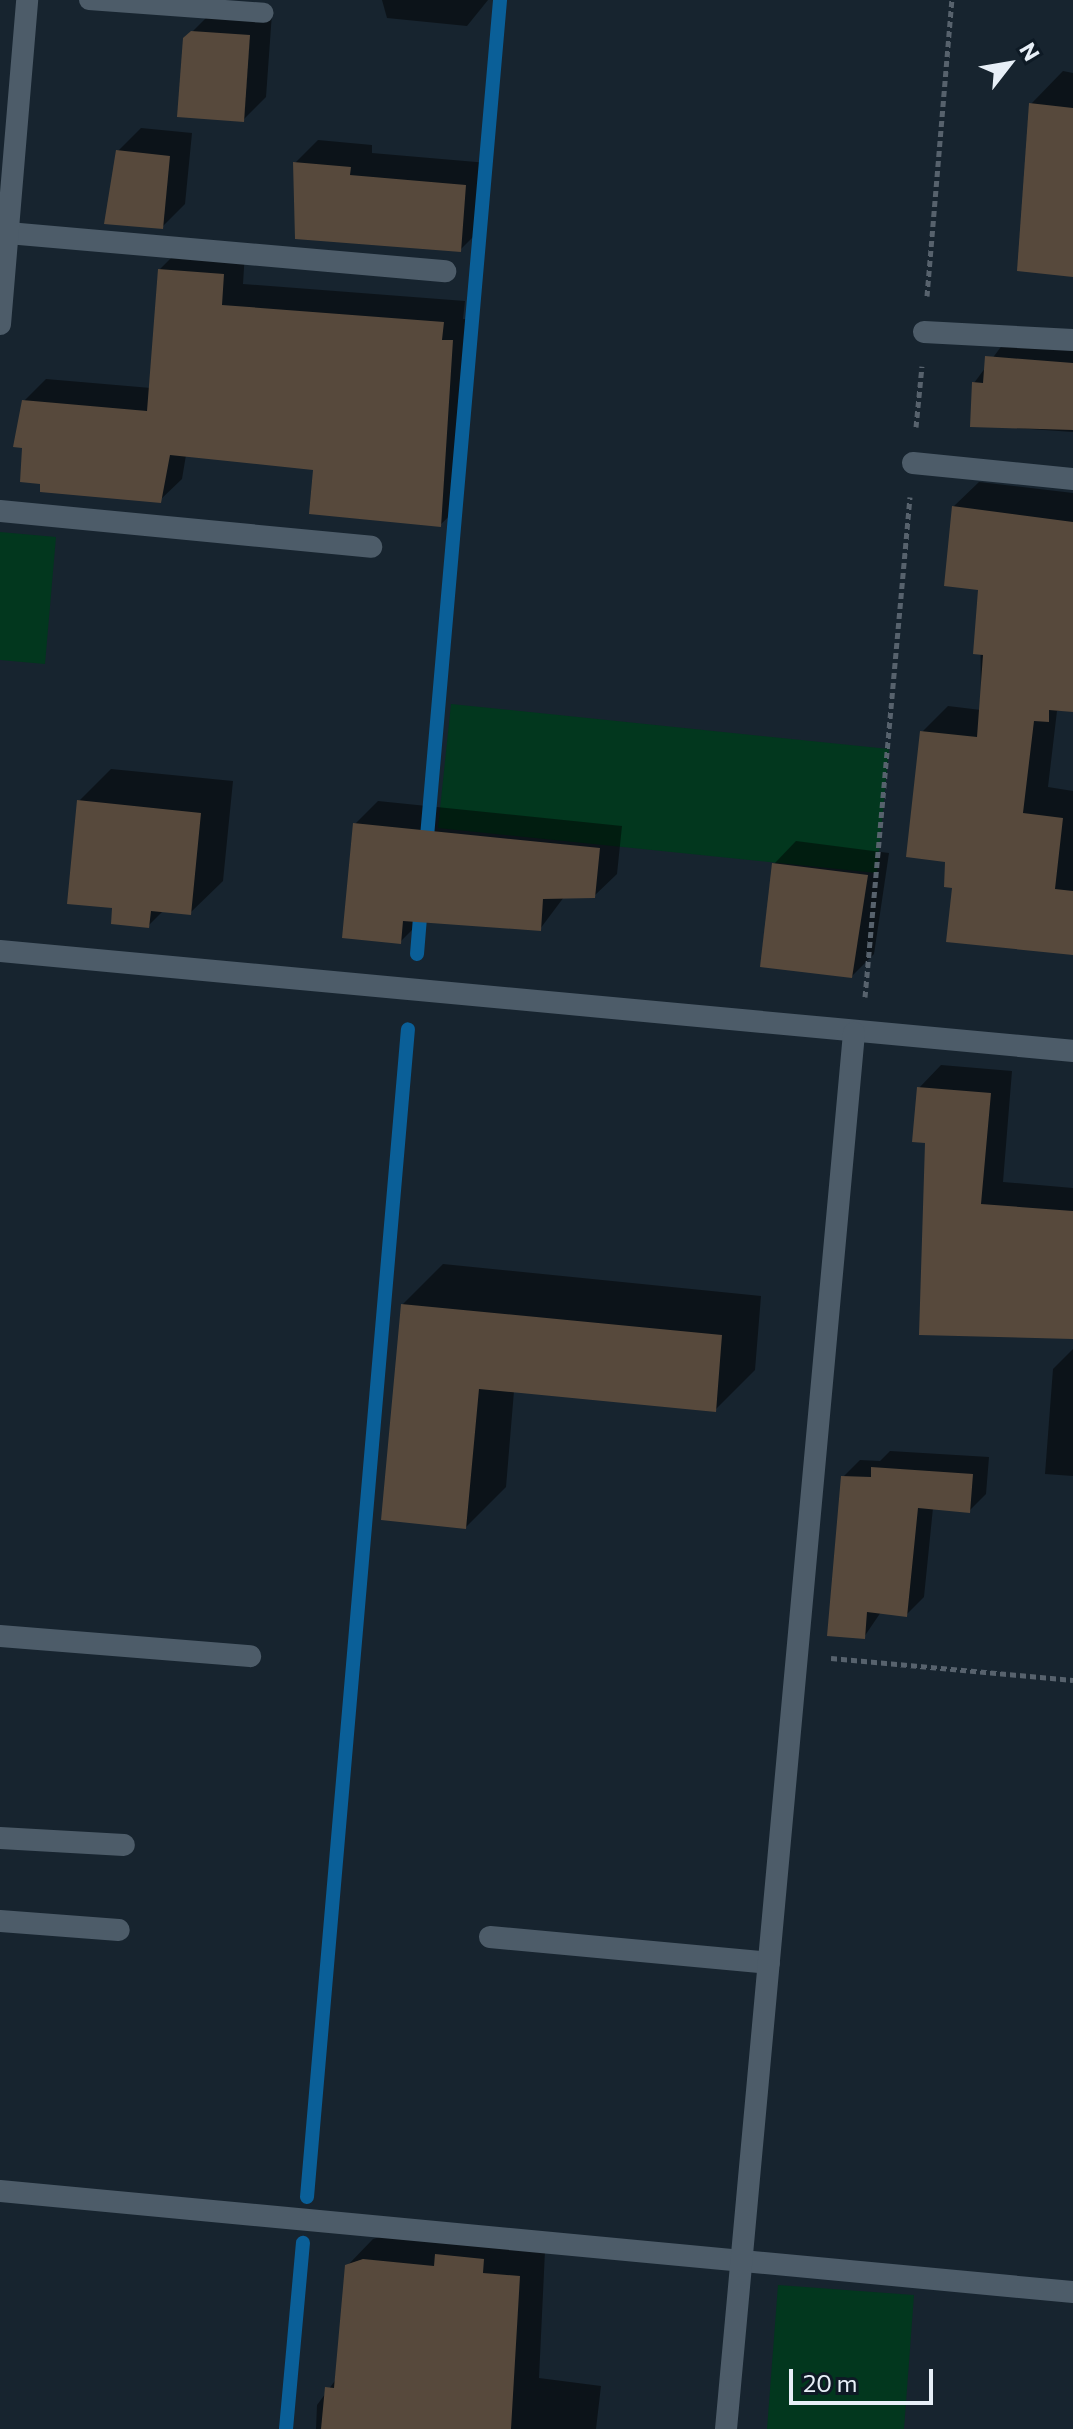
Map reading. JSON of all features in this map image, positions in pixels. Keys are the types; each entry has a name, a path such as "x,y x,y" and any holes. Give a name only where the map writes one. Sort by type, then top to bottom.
{"street":[{"path":"0,324 27,0"},
{"path":"8,233 445,271"},
{"path":"924,332 1073,340"},
{"path":"913,463 1073,479"},
{"path":"0,511 371,547"},
{"path":"0,951 858,1034 1073,1051"},
{"path":"726,2429 858,1034"},
{"path":"0,1636 250,1656"},
{"path":"0,1838 124,1845"},
{"path":"0,1921 119,1930"},
{"path":"490,1937 769,1963"},
{"path":"0,2191 1073,2292"}],"lane":[{"path":"89,0 264,13"}],"path":[{"path":"858,1034 913,463 952,0"},
{"path":"797,1654 1073,1680"}],"green space":[{"path":"0,532 56,537 45,664 0,660"},
{"path":"451,704 889,749 877,873 438,828"},
{"path":"778,2285 914,2295 904,2429 767,2429"}],"building":[{"path":"191,31 250,35 244,122 177,117 183,38"},
{"path":"1029,103 1073,108 1073,277 1017,271"},
{"path":"116,150 170,156 163,229 104,224"},
{"path":"293,162 351,167 350,175 466,185 461,252 295,239"},
{"path":"158,269 224,274 222,305 444,322 442,340 453,340 441,527 309,514 313,470 170,455 161,503 40,492 40,484 20,482 22,448 13,447 22,400 147,411"},
{"path":"985,356 1073,363 1073,430 970,427 972,382 983,383"},
{"path":"952,506 1073,522 1073,712 1049,710 1049,722 1034,721 1023,813 1063,818 1055,889 1073,891 1073,955 946,942 952,888 944,887 945,862 906,857 920,731 977,737 983,655 973,654 978,590 944,586"},
{"path":"77,800 201,813 191,915 151,911 149,928 111,924 112,908 67,904"},
{"path":"353,823 600,848 595,898 543,899 541,931 403,921 401,944 342,938"},
{"path":"772,863 868,875 852,978 760,967"},
{"path":"917,1087 991,1093 981,1204 1073,1211 1073,1339 919,1335 925,1143 912,1142"},
{"path":"401,1304 722,1335 716,1412 479,1389 466,1529 381,1520"},
{"path":"871,1467 973,1474 970,1513 918,1508 907,1617 867,1612 865,1639 827,1636 841,1476 871,1477"},
{"path":"435,2254 484,2259 483,2273 520,2276 511,2429 321,2429 325,2387 334,2388 345,2265 363,2259 434,2266"}],"waterway":[{"path":"426,848 500,0"},
{"path":"417,954 421,905"},
{"path":"307,2197 408,1029"},
{"path":"286,2429 303,2243"}]}
